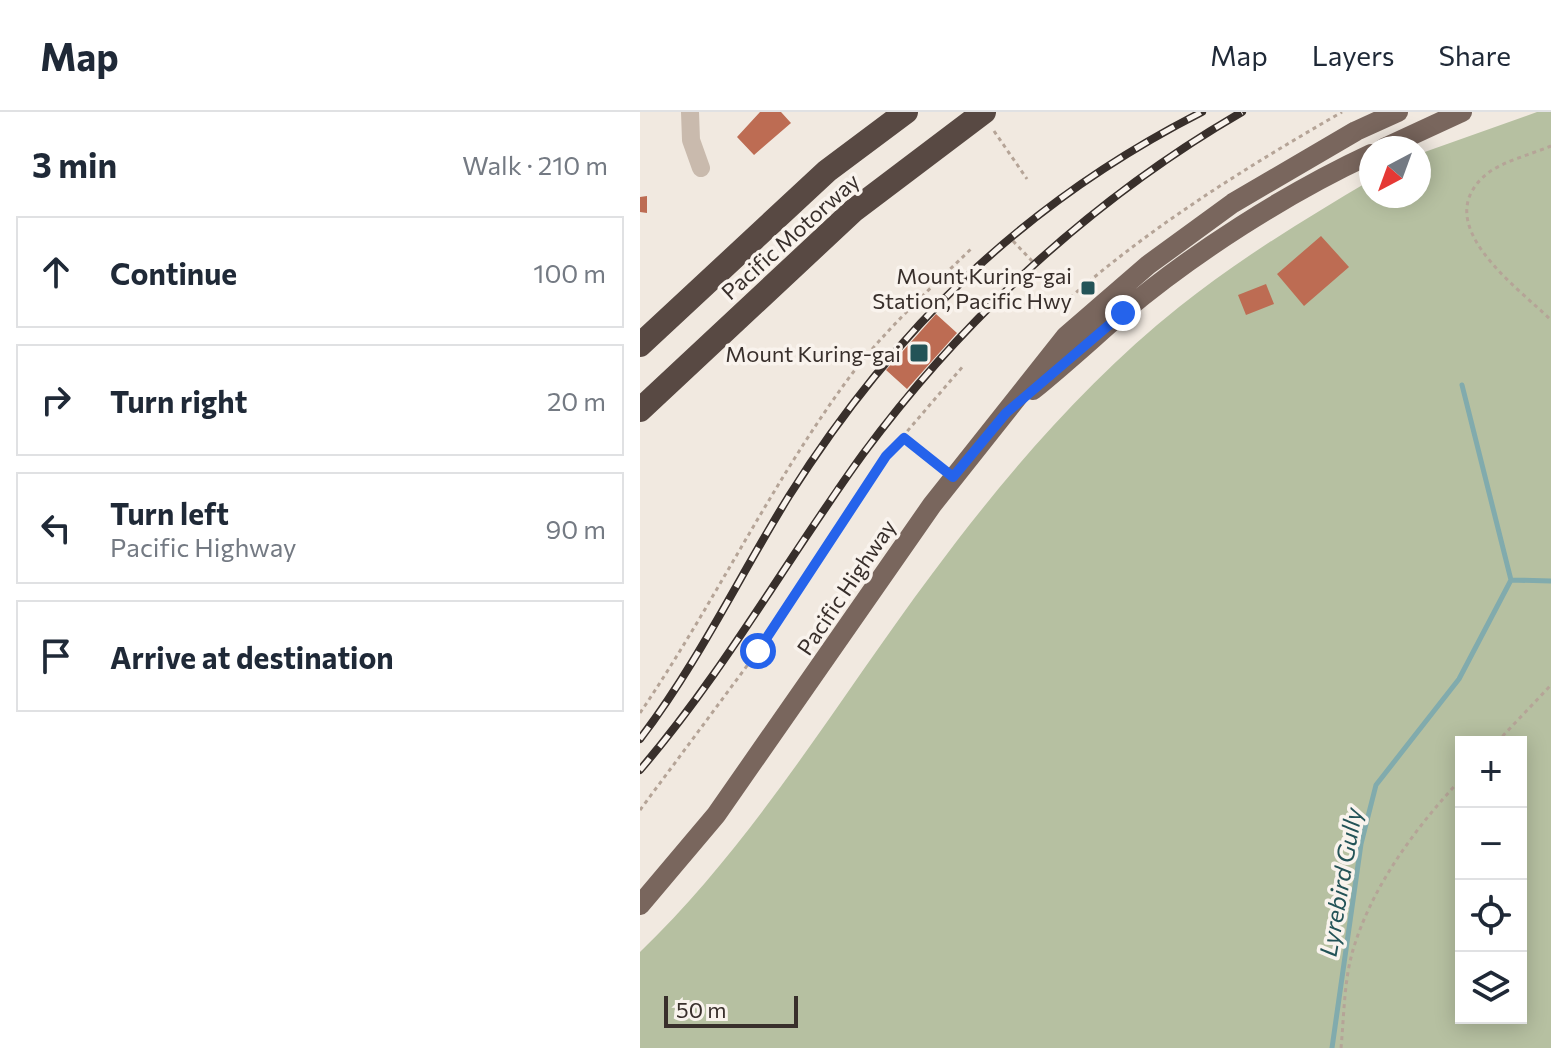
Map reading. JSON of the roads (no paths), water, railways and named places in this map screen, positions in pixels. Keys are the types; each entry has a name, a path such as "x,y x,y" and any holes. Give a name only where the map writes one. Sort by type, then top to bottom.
{"highway":[{"name":"Pacific Motorway","path":"640,345 827,171 906,112"},
{"name":"Pacific Motorway","path":"640,410 853,211 984,112"}],"main road":[{"name":"Pacific Highway","path":"640,905 686,853 753,765 953,477 1066,336 1184,236 1272,178 1356,131 1398,112"},
{"path":"1410,136 1462,112"},
{"name":"Pacific Highway","path":"1006,413 1163,282 1298,193 1359,160"}],"street":[{"path":"690,112 691,140 701,168"}],"waterway":[{"name":"Lyrebird Gully","path":"1332,1048 1361,844 1376,785 1459,679 1511,580 1462,385"},
{"path":"1511,580 1551,581"}],"railway":[{"path":"640,739 681,680 789,496 830,435 873,378 920,324 1021,229 1078,186 1138,147 1202,112"},
{"path":"640,770 700,694 863,454 944,355 989,308 1084,221 1188,145 1242,112"}],"place":[{"name":"Mount Kuring-gai Station, Pacific Hwy","path":"1088,288"},
{"name":"Mount Kuring-gai","path":"919,353"}]}
